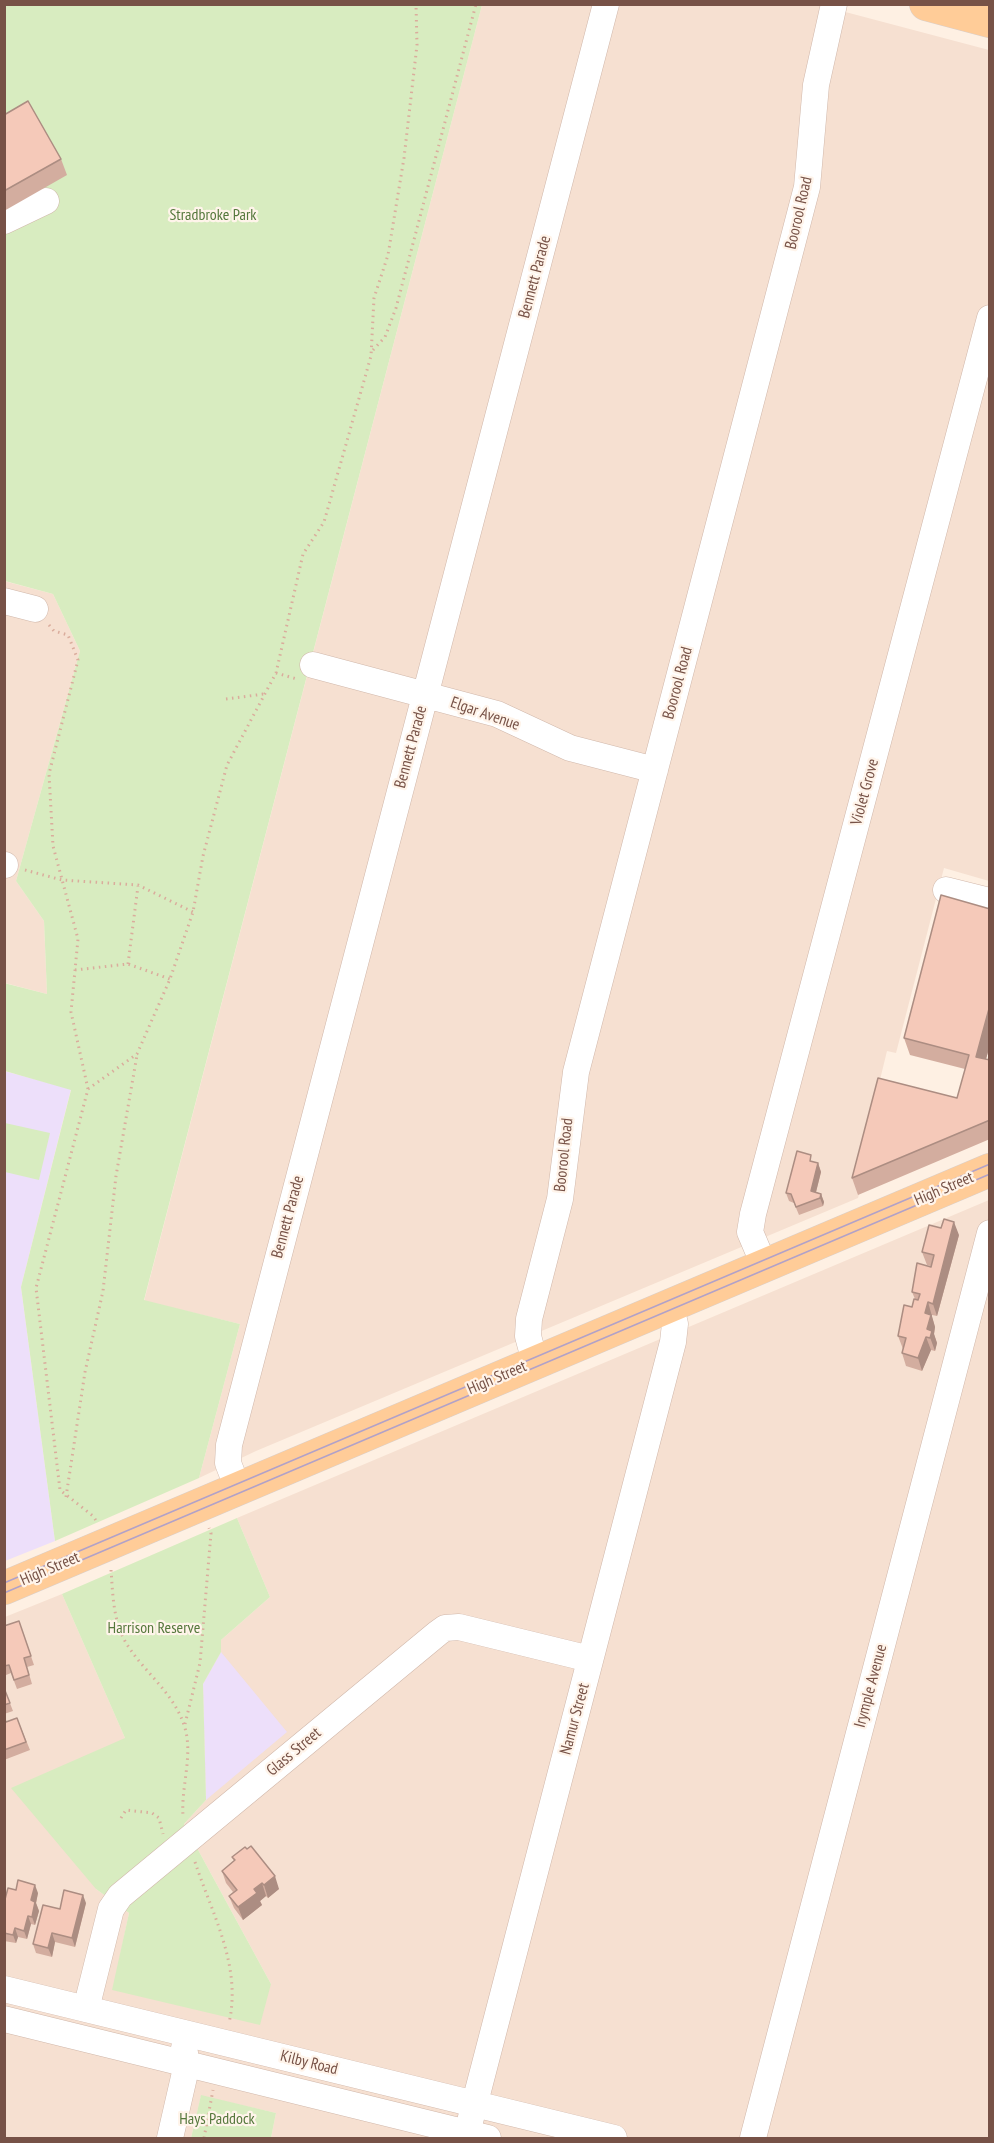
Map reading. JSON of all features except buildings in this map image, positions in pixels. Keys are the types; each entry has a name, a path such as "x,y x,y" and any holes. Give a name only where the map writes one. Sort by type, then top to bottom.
{"main road":[{"path":"926,4 990,21"},
{"name":"High Street","path":"4,1588 670,1304 989,1172"}],"street":[{"name":"Bennett Parade","path":"238,1489 228,1463 229,1444 606,4"},
{"name":"Boorool Road","path":"536,1362 528,1336 529,1319 560,1198 576,1072 807,187 817,76 834,4"},
{"path":"4,221 46,201"},
{"name":"Violet Grove","path":"764,1265 750,1232 753,1214 990,318"},
{"path":"4,601 35,609"},
{"name":"Elgar Avenue","path":"307,673 425,694 497,714 570,748 655,770"},
{"path":"946,890 990,901"},
{"name":"Irymple Avenue","path":"753,2139 988,1243"},
{"name":"Namur Street","path":"478,2136 474,2104 673,1342 675,1323 670,1304"},
{"name":"Glass Street","path":"86,2009 113,1904 179,1836 446,1628 459,1627 590,1659"},
{"name":"Kilby Road","path":"4,1989 614,2139"},
{"name":"Kilby Road","path":"4,2019 478,2136"},
{"path":"170,2139 187,2064 181,2031"}],"path":[{"path":"66,1497 85,1372 104,1291 116,1176 137,1054 170,979 193,912 203,856 228,765 276,673 303,554 324,522 372,352 374,298 388,255 404,158 417,45 416,4"},
{"path":"372,352 385,337 396,308 476,4"},
{"path":"35,609 54,631 68,634 78,660 49,774 53,846 78,939 71,1012 88,1089 36,1288 60,1490 93,1516 98,1524 91,1528 111,1570 113,1602 119,1629 127,1645 175,1705 184,1726"},
{"path":"276,673 307,673"},
{"path":"226,699 264,694"},
{"path":"5,865 62,880 138,885 193,912"},
{"path":"128,964 138,885"},
{"path":"75,970 128,964 170,979"},
{"path":"88,1089 137,1054"},
{"path":"209,1528 200,1664 184,1726 186,1769 179,1836 228,1952 233,2007 225,2043"},
{"path":"121,1818 126,1810 152,1813 159,1818 164,1837 179,1836"},
{"path":"204,2139 218,2072"}],"shaded area":[{"path":"482,5 819,5 989,50 989,881 944,868 896,1053 887,1051 877,1092 885,1094 858,1198 256,1451 199,1478 240,1324 144,1301"},
{"path":"4,581 53,594 80,651 16,881 44,921 47,994 5,983"},
{"path":"4,1071 71,1089 21,1287 55,1541 5,1561"},
{"path":"989,1200 989,2138 271,2138 276,2113 201,2096 191,2138 5,2138 5,1617 62,1594 125,1738 96,1889 129,1913 113,1990 271,1984 184,1824 206,1800 203,1684 221,1652 221,1640 270,1597 237,1518"},
{"path":"221,1652 287,1732 206,1800 203,1684"}],"green space":[{"name":"Stradbroke Park","path":"5,5 482,5 144,1300 240,1324 199,1478 55,1541 21,1287 71,1090 5,1071 4,983 47,994 44,921 16,881 80,651 53,594 5,581"},
{"path":"5,1123 50,1133 39,1180 5,1172"},
{"name":"Harrison Reserve","path":"237,1518 270,1597 221,1640 221,1652 203,1684 206,1800 184,1824 271,1984 260,2025 112,1990 129,1913 96,1889 11,1788 125,1738 62,1594"},
{"name":"Hays Paddock","path":"201,2095 276,2113 271,2138 191,2138"}],"tram line":[{"path":"4,1583 990,1164"},
{"path":"4,1593 990,1174"}]}
